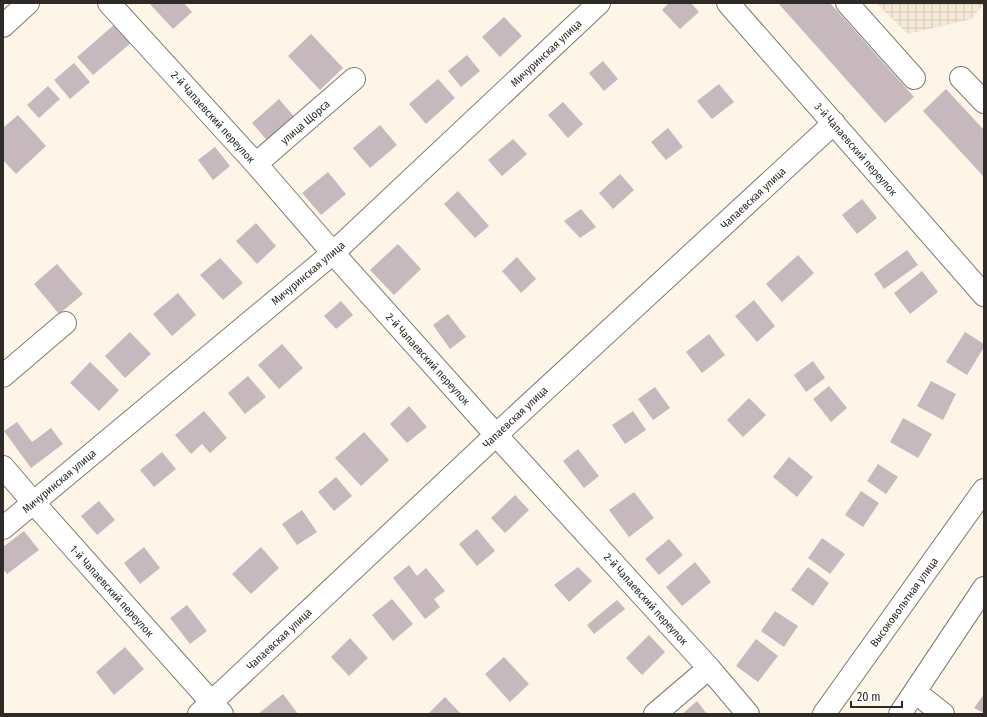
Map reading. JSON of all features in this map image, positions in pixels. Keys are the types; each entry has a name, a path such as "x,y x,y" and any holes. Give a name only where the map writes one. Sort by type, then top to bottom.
{"street":[{"path":"3,26 28,3"},
{"name":"2-й Чапаевский переулок","path":"108,3 256,164 333,253 496,435 709,668 748,714"},
{"name":"Мичуринская улица","path":"3,528 333,253 599,3"},
{"name":"3-й Чапаевский переулок","path":"728,3 984,295"},
{"path":"847,3 914,78"},
{"path":"961,78 984,102"},
{"name":"улица Щорса","path":"256,164 354,79"},
{"name":"Чапаевская улица","path":"211,710 496,435 834,123"},
{"path":"3,376 65,323"},
{"name":"1-й Чапаевский переулок","path":"3,467 211,710"},
{"name":"Высоковольтная улица","path":"824,714 984,490"},
{"path":"900,714 984,588"},
{"path":"655,714 709,668"},
{"path":"915,692 943,714"}],"shaded area":[{"path":"876,3 984,4 971,19 908,34"}],"building":[{"path":"149,3 184,3 192,12 173,29"},
{"path":"669,3 691,3 699,12 680,29 662,10"},
{"path":"778,3 830,3 914,97 885,123"},
{"path":"504,17 522,36 500,57 482,37"},
{"path":"115,24 131,43 93,75 77,57"},
{"path":"311,34 343,68 320,90 288,56"},
{"path":"467,55 480,71 461,87 448,71"},
{"path":"603,61 618,79 604,91 589,73"},
{"path":"74,63 90,82 70,99 54,80"},
{"path":"438,79 455,98 426,124 409,104"},
{"path":"719,84 734,102 712,119 697,101"},
{"path":"48,86 60,99 39,118 27,105"},
{"path":"946,89 984,130 984,177 923,111"},
{"path":"279,99 297,120 270,144 252,123"},
{"path":"563,102 583,124 568,138 548,115"},
{"path":"18,115 46,146 16,174 3,160 3,128"},
{"path":"380,125 397,145 370,168 353,148"},
{"path":"668,128 683,147 666,160 651,142"},
{"path":"513,139 527,154 502,176 488,160"},
{"path":"215,147 230,166 213,180 198,160"},
{"path":"328,172 346,194 321,215 302,193"},
{"path":"620,174 634,190 613,209 599,193"},
{"path":"458,191 489,226 475,238 444,204"},
{"path":"862,199 877,218 857,234 842,215"},
{"path":"581,209 596,227 580,238 564,221"},
{"path":"256,223 276,246 257,264 236,241"},
{"path":"398,244 421,269 394,295 370,270"},
{"path":"907,250 918,265 884,289 874,274"},
{"path":"798,255 814,273 782,302 766,284"},
{"path":"517,257 536,279 521,293 502,271"},
{"path":"220,258 243,283 223,300 200,275"},
{"path":"57,264 83,294 59,314 34,284"},
{"path":"922,271 938,292 910,314 894,293"},
{"path":"178,293 196,315 172,336 153,314"},
{"path":"754,300 775,326 757,342 735,316"},
{"path":"341,301 353,315 336,329 324,316"},
{"path":"448,314 466,337 450,349 433,325"},
{"path":"130,332 151,354 125,378 105,356"},
{"path":"965,332 984,344 984,347 967,375 946,362"},
{"path":"709,334 725,355 702,373 686,352"},
{"path":"282,344 303,368 279,389 258,365"},
{"path":"813,361 825,378 806,392 794,375"},
{"path":"90,362 119,390 99,411 70,383"},
{"path":"248,376 266,397 245,414 228,393"},
{"path":"931,381 956,394 943,420 917,406"},
{"path":"829,386 847,408 831,422 813,399"},
{"path":"655,387 670,408 653,420 638,399"},
{"path":"749,398 766,415 743,437 727,420"},
{"path":"409,406 427,427 407,443 390,424"},
{"path":"204,411 227,438 210,453 202,444 191,454 175,435"},
{"path":"633,411 646,430 625,444 612,425"},
{"path":"903,418 932,434 918,458 890,442"},
{"path":"17,422 32,442 51,428 63,444 31,468 4,431"},
{"path":"364,432 389,460 361,486 335,458"},
{"path":"578,449 599,476 584,488 563,461"},
{"path":"162,452 176,469 154,487 140,470"},
{"path":"789,457 813,477 797,497 773,477"},
{"path":"878,464 898,477 886,494 867,481"},
{"path":"336,477 352,496 334,511 318,492"},
{"path":"861,491 879,503 863,527 845,515"},
{"path":"634,492 654,518 629,537 609,510"},
{"path":"515,495 529,510 505,533 491,518"},
{"path":"99,501 115,520 97,535 81,516"},
{"path":"302,510 317,532 297,545 282,524"},
{"path":"477,529 495,551 477,566 459,544"},
{"path":"24,531 39,550 7,574 3,569 3,547"},
{"path":"822,538 845,554 830,574 808,558"},
{"path":"669,539 683,555 659,575 645,559"},
{"path":"144,547 160,568 140,584 124,563"},
{"path":"261,547 279,568 251,594 232,574"},
{"path":"695,562 711,582 682,606 666,587"},
{"path":"409,565 417,576 426,568 445,591 434,599 440,607 425,619 393,578"},
{"path":"578,567 592,581 569,602 554,585"},
{"path":"808,567 829,583 813,606 791,590"},
{"path":"392,599 413,624 393,641 372,615"},
{"path":"617,600 625,609 594,634 587,625"},
{"path":"187,605 207,631 190,644 170,618"},
{"path":"775,611 798,626 784,647 761,631"},
{"path":"649,635 665,652 642,675 626,658"},
{"path":"350,638 368,658 349,676 331,657"},
{"path":"756,639 778,656 758,682 736,666"},
{"path":"125,647 144,669 114,695 96,672"},
{"path":"504,657 529,684 510,702 485,674"},
{"path":"283,694 298,714 258,714"},
{"path":"984,694 984,713 974,708"},
{"path":"445,697 461,714 428,714"},
{"path":"697,701 707,714 682,714"}]}
